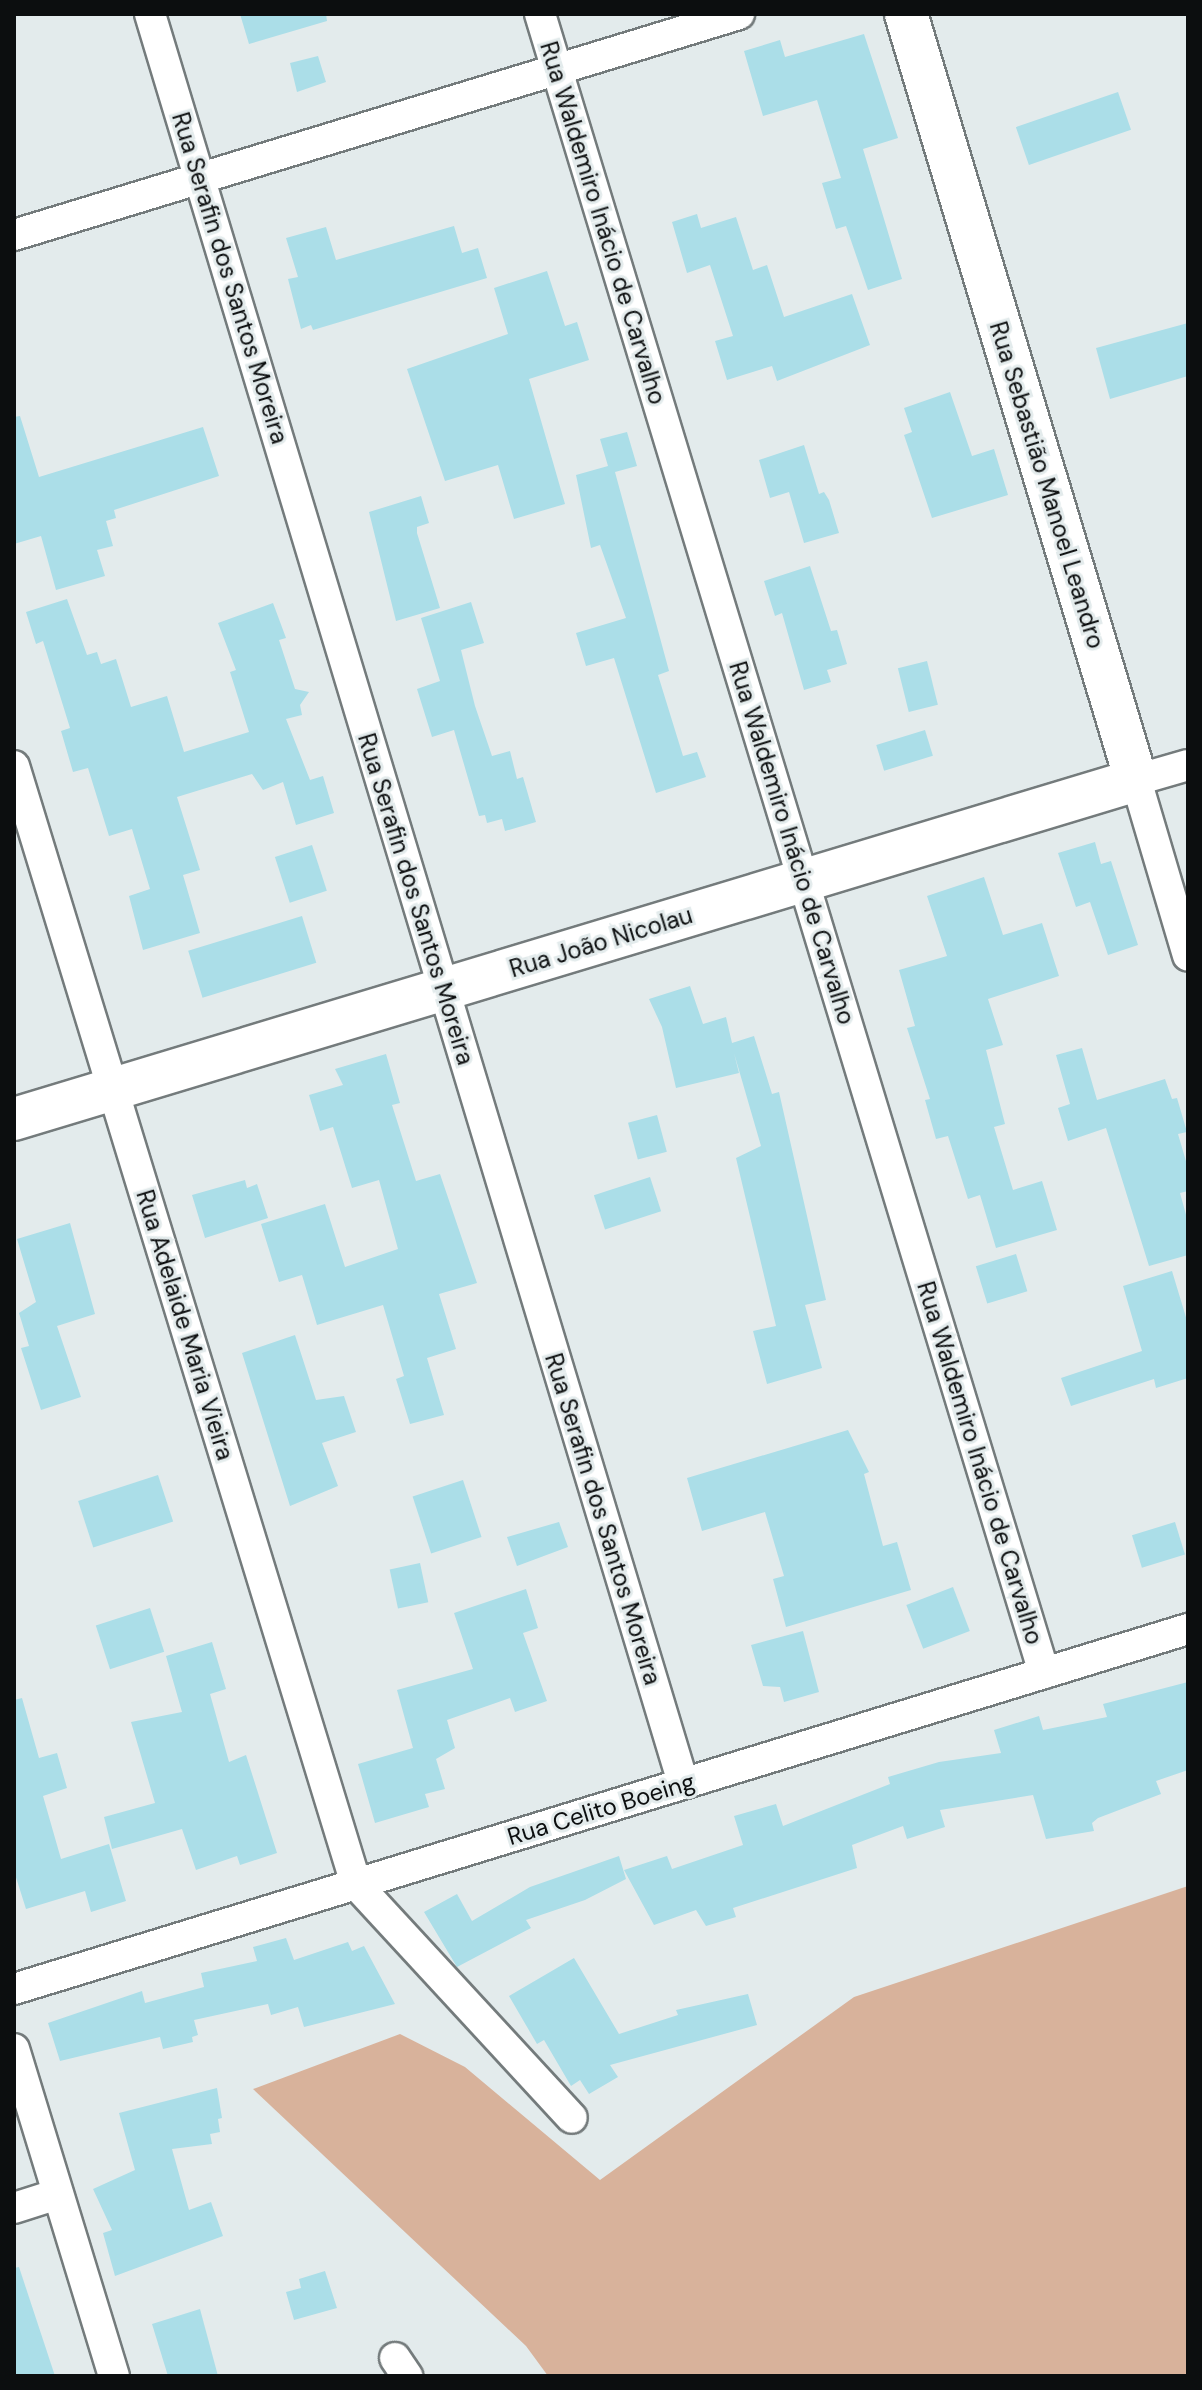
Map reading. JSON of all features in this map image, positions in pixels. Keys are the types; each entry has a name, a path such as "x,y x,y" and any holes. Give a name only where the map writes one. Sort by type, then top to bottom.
{"street":[{"name":"Rua Serafin dos Santos Moreira","path":"150,14 683,1783"},
{"name":"Rua Waldemiro Inácio de Carvalho","path":"540,14 1044,1673"},
{"path":"14,235 739,14"},
{"name":"Rua Sebastião Manoel Leandro","path":"906,14 1188,955"},
{"name":"Rua João Nicolau","path":"14,1119 1188,765"},
{"name":"Rua Adelaide Maria Vieira","path":"14,766 356,1884"},
{"name":"Rua Celito Boeing","path":"14,1989 1188,1629"},
{"path":"356,1884 572,2118"},
{"path":"14,2049 114,2376"},
{"path":"14,2208 58,2194"}],"shaded area":[{"path":"1188,1886 1188,2376 548,2376 526,2346 253,2089 400,2034 465,2067 600,2180 854,1997"}],"building":[{"path":"240,14 326,14 327,21 249,44"},
{"path":"864,34 898,138 863,149 902,279 868,290 846,226 836,229 822,183 841,178 817,100 763,116 744,51 780,40 785,57"},
{"path":"318,56 326,82 297,92 290,63"},
{"path":"1118,92 1131,130 1029,165 1016,127"},
{"path":"697,214 701,228 736,217 753,270 767,265 784,317 852,294 870,345 777,381 772,366 727,380 715,341 733,336 710,265 687,273 672,222"},
{"path":"454,226 462,253 478,248 487,278 313,330 311,325 301,329 288,279 298,277 286,238 326,227 336,260"},
{"path":"547,271 565,326 577,322 589,360 529,379 565,504 514,519 498,465 445,481 407,369 508,334 494,288"},
{"path":"1188,323 1188,376 1110,399 1096,348"},
{"path":"950,392 972,456 994,449 1008,495 932,518 904,435 912,432 904,408"},
{"path":"20,416 39,477 203,427 219,476 114,510 116,518 106,521 113,546 97,550 105,576 56,590 41,536 14,544 14,417"},
{"path":"627,432 637,466 615,472 669,671 658,675 683,756 697,752 706,777 656,793 614,658 586,666 576,633 626,618 600,545 591,548 576,475 608,466 600,439"},
{"path":"804,445 819,494 824,492 829,500 839,533 804,543 789,492 770,498 759,460"},
{"path":"421,496 429,523 417,527 417,533 440,608 396,621 369,512"},
{"path":"810,566 831,631 837,630 847,664 827,670 831,682 804,690 782,613 775,616 764,581"},
{"path":"67,599 87,655 97,652 101,664 116,659 131,707 167,696 184,752 249,732 230,672 236,670 218,623 273,603 286,638 279,640 295,689 309,692 300,705 302,715 286,719 310,780 323,776 334,813 296,825 283,782 263,790 252,774 177,797 200,870 183,875 200,933 143,950 129,896 150,889 132,829 109,836 88,768 73,772 61,731 70,728 43,641 36,644 26,612"},
{"path":"471,602 484,643 461,650 475,706 492,756 510,751 517,779 523,777 536,822 505,831 502,819 487,823 485,815 479,816 454,730 432,737 417,689 440,681 421,618"},
{"path":"927,661 938,705 909,712 898,668"},
{"path":"925,730 933,756 884,771 876,745"},
{"path":"1095,842 1101,864 1111,861 1138,945 1108,955 1090,902 1076,907 1058,853"},
{"path":"312,845 327,891 290,903 275,857"},
{"path":"984,877 1003,935 1042,923 1059,976 988,999 1003,1045 986,1050 1005,1124 994,1127 1013,1190 1042,1181 1057,1230 996,1248 980,1195 968,1199 948,1136 936,1139 925,1100 930,1099 907,1028 915,1026 899,970 947,956 927,896"},
{"path":"302,916 316,963 203,998 188,951"},
{"path":"690,986 703,1024 726,1017 732,1043 754,1036 772,1094 779,1092 826,1300 805,1305 822,1368 767,1384 753,1331 776,1326 736,1158 761,1146 734,1053 739,1073 676,1088 662,1027 649,999"},
{"path":"1082,1048 1097,1100 1165,1079 1172,1099 1177,1098 1187,1132 1178,1134 1188,1168 1188,1191 1180,1193 1188,1222 1188,1255 1149,1266 1106,1128 1068,1141 1058,1108 1070,1104 1056,1055"},
{"path":"386,1054 400,1103 392,1105 416,1181 440,1174 477,1283 439,1294 456,1349 427,1358 444,1415 410,1424 396,1379 404,1376 383,1305 317,1325 302,1275 279,1282 261,1224 325,1204 345,1267 398,1249 379,1180 352,1188 333,1127 320,1131 309,1095 343,1085 335,1069"},
{"path":"657,1115 667,1152 638,1159 628,1123"},
{"path":"650,1177 661,1211 605,1229 594,1195"},
{"path":"245,1180 247,1188 257,1184 268,1218 205,1238 192,1195"},
{"path":"70,1223 95,1314 57,1326 81,1397 41,1410 21,1348 29,1346 19,1313 36,1302 17,1239"},
{"path":"1016,1254 1027,1291 987,1304 976,1266"},
{"path":"1172,1271 1188,1324 1188,1378 1156,1388 1154,1379 1071,1406 1061,1378 1142,1351 1123,1286"},
{"path":"295,1335 316,1400 344,1396 356,1432 322,1443 338,1486 290,1506 242,1353"},
{"path":"848,1430 869,1472 864,1474 883,1546 897,1542 911,1590 786,1627 773,1579 784,1576 765,1512 702,1531 687,1478"},
{"path":"158,1475 173,1522 93,1548 78,1501"},
{"path":"463,1480 482,1537 431,1553 413,1496"},
{"path":"559,1522 568,1547 517,1566 507,1537"},
{"path":"1175,1522 1185,1555 1142,1568 1132,1535"},
{"path":"420,1563 428,1602 398,1609 390,1569"},
{"path":"953,1587 970,1631 923,1649 906,1605"},
{"path":"526,1589 538,1628 523,1633 547,1701 515,1712 510,1698 447,1720 455,1748 436,1759 445,1789 425,1794 429,1807 375,1823 358,1764 413,1748 397,1690 473,1669 454,1613"},
{"path":"150,1608 164,1652 110,1669 96,1626"},
{"path":"803,1631 819,1692 784,1702 780,1687 763,1686 751,1645"},
{"path":"212,1642 226,1689 210,1694 229,1762 246,1755 277,1853 240,1865 237,1856 196,1870 182,1829 112,1849 104,1817 155,1803 131,1722 182,1712 166,1656"},
{"path":"1188,1682 1188,1770 1156,1781 1161,1794 1098,1818 1092,1823 1094,1831 1046,1839 1033,1795 940,1810 945,1827 907,1839 903,1826 852,1845 857,1868 733,1908 736,1917 706,1926 696,1910 654,1925 624,1870 667,1856 672,1869 743,1845 734,1816 776,1804 783,1826 890,1784 888,1777 939,1762 1001,1753 994,1730 1039,1716 1043,1730 1107,1717 1103,1704"},
{"path":"22,1698 39,1758 57,1753 67,1788 43,1796 61,1859 109,1844 126,1901 91,1912 85,1891 26,1909 14,1871 14,1700"},
{"path":"619,1856 626,1879 585,1900 526,1920 531,1928 457,1967 424,1912 457,1894 472,1921 530,1887"},
{"path":"286,1938 294,1960 348,1942 352,1951 364,1946 395,2004 304,2027 298,2007 271,2015 268,2004 194,2020 198,2035 192,2037 193,2042 163,2049 160,2037 60,2061 48,2023 142,1991 145,2003 204,1987 201,1973 257,1961 253,1947"},
{"path":"574,1958 619,2034 678,2015 676,2010 748,1994 757,2025 610,2065 618,2077 589,2094 580,2080 571,2086 544,2040 537,2044 509,1996"},
{"path":"217,2088 222,2118 218,2119 220,2132 210,2134 212,2144 172,2149 189,2210 211,2202 223,2236 115,2276 103,2233 112,2230 93,2189 135,2170 119,2113"},
{"path":"19,2267 55,2376 14,2376 14,2268"},
{"path":"325,2271 337,2308 294,2320 286,2292 301,2288 299,2279"},
{"path":"200,2309 218,2376 168,2376 152,2324"}]}
